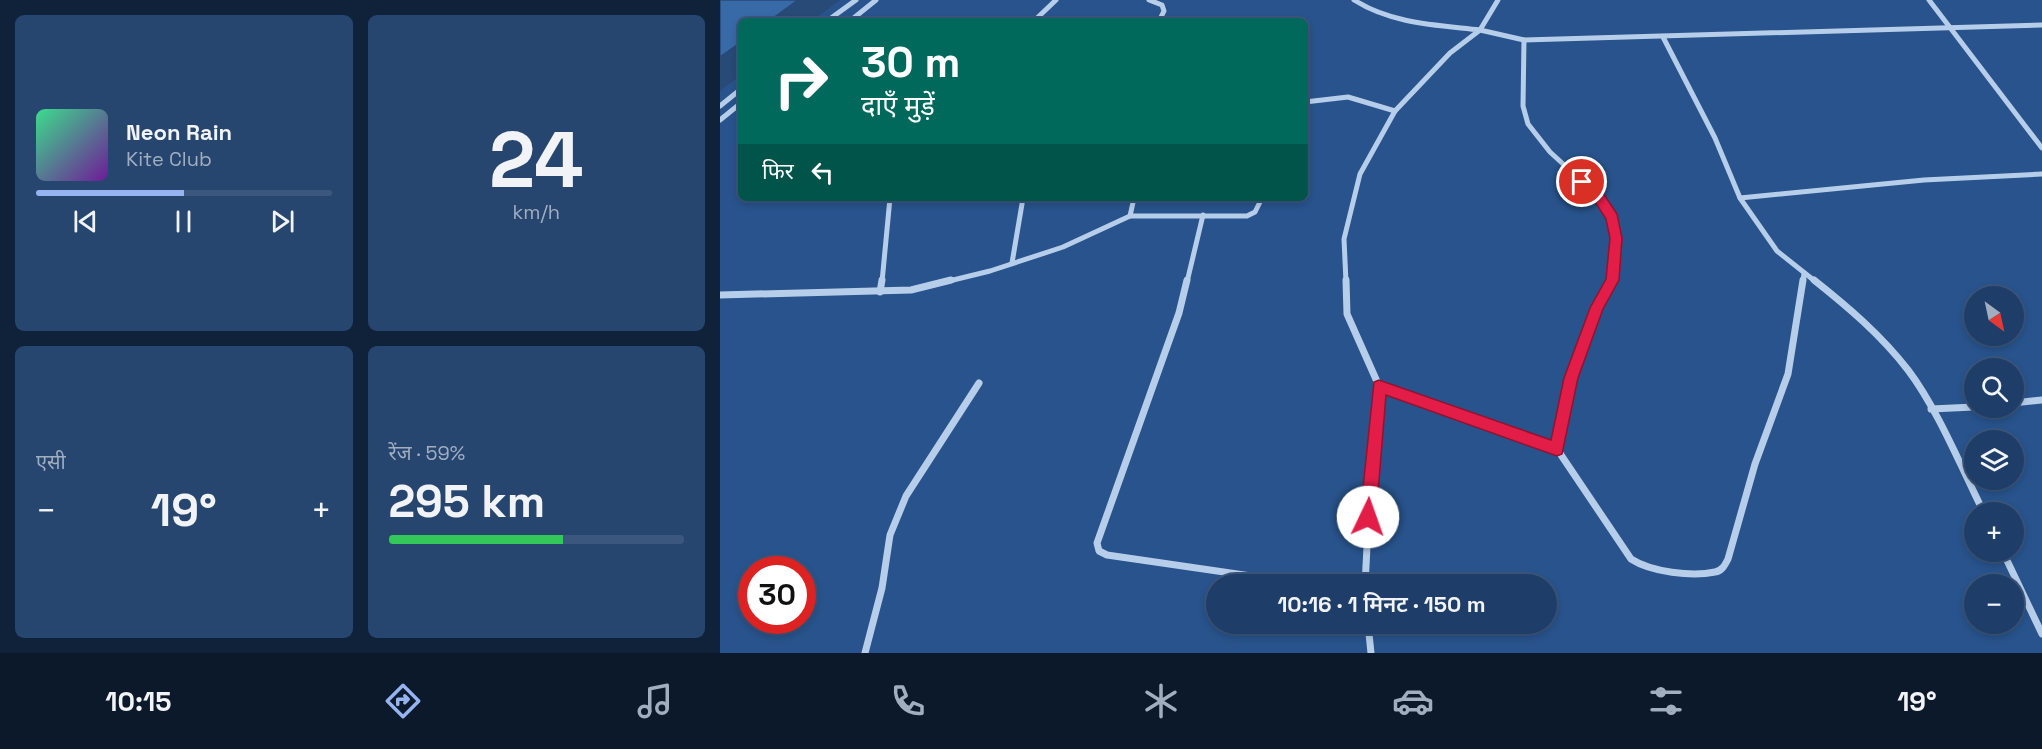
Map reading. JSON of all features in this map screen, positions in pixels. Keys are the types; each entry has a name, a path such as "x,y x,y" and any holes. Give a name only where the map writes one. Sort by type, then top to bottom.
{"street":[{"path":"831,18 856,0"},
{"path":"854,18 876,0"},
{"path":"1037,18 1056,0"},
{"path":"1149,0 1162,4 1164,11 1160,18"},
{"path":"1354,0 1362,6 1401,20 1480,30 1524,40 2042,25"},
{"path":"1366,574 1371,471 1379,386 1347,314 1344,239 1360,174 1395,111 1450,53 1480,30 1498,0"},
{"path":"1929,0 2042,148"},
{"path":"1663,37 1715,138 1740,198 1777,251 1860,317 1908,370 1931,409 1978,502"},
{"path":"1524,40 1522,106 1528,124 1550,152 1598,196 1612,218 1616,238 1613,280 1597,308 1571,378 1557,449"},
{"path":"720,106 738,91"},
{"path":"1308,102 1348,97 1395,111"},
{"path":"720,120 738,105"},
{"path":"1740,198 1924,180 2042,174"},
{"path":"880,292 890,201"},
{"path":"1012,263 1022,201"},
{"path":"1130,216 1133,201"},
{"path":"720,295 911,290 1063,247 1130,216 1253,215 1258,210 1261,201"},
{"path":"1203,215 1179,313 1097,543 1099,551 1107,555 1238,574"},
{"path":"1379,386 1557,449 1631,559 1638,565 1649,569 1716,572 1723,568 1728,559 1755,464 1788,374 1804,273"},
{"path":"865,653 882,588 891,535 906,496 980,383"},
{"path":"2024,402 2042,400"},
{"path":"1931,409 1964,407"},
{"path":"2008,562 2042,634"},
{"path":"1369,634 1371,653"}],"building":[{"path":"720,0 798,0 773,18 738,18 738,44 720,57"}],"route":[{"path":"1368,517 1379,386 1557,449 1571,378 1597,308 1613,280 1616,238 1612,218 1598,196 1582,182"}]}
